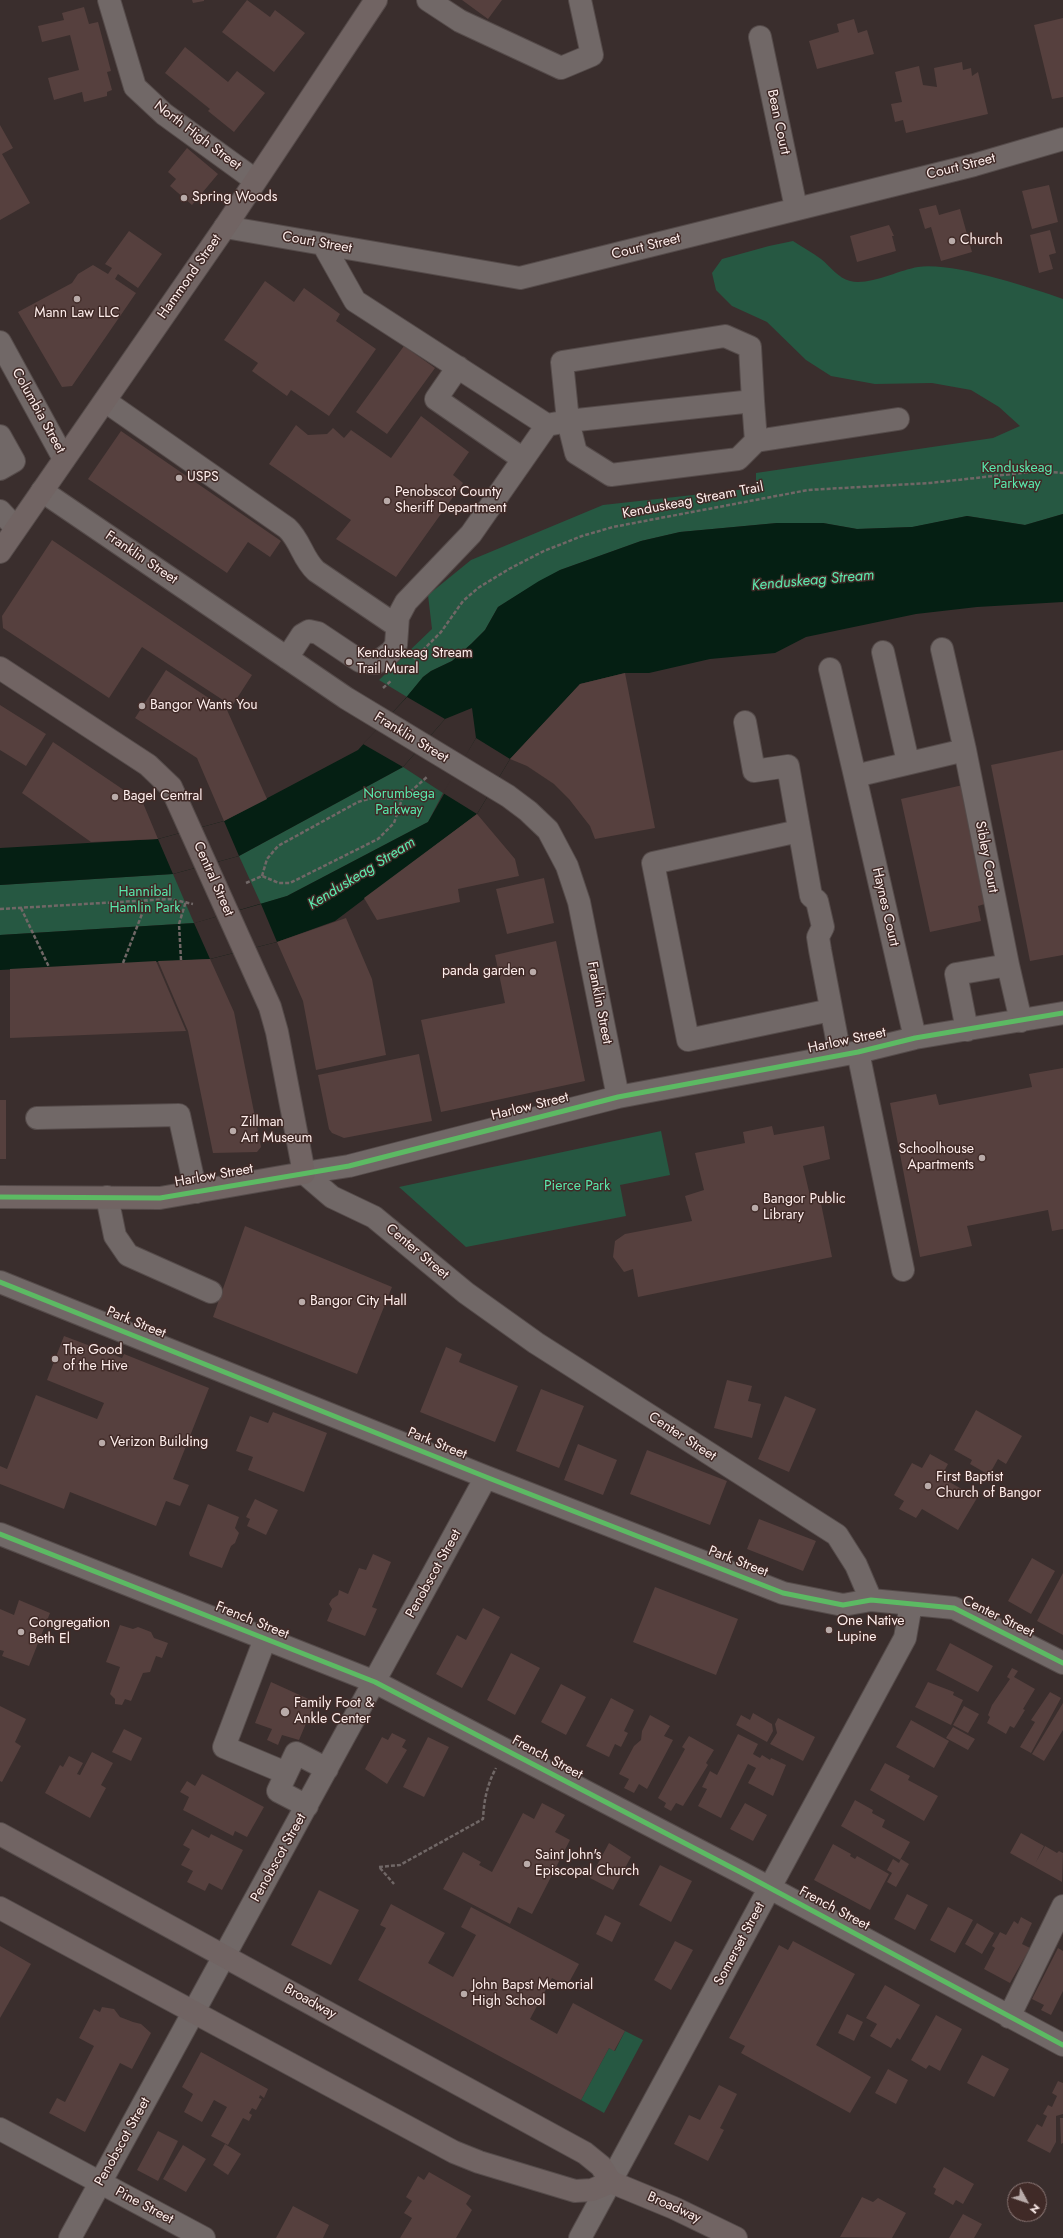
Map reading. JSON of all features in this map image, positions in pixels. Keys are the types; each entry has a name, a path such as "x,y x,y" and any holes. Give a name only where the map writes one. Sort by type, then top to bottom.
{"main road":[{"name":"Hammond Street","path":"0,552 225,226 376,0"},
{"name":"Central Street","path":"0,668 157,772 171,787 192,830 274,1019 304,1173"},
{"name":"Harlow Street","path":"0,1197 160,1198 304,1173"},
{"name":"Broadway","path":"0,1834 585,2153 601,2166 611,2182 674,2208 736,2238"},
{"path":"0,1908 193,2013 467,2158 575,2191 592,2190 611,2182"}],"street":[{"name":"North High Street","path":"109,0 135,87 164,114 255,180"},
{"path":"428,0 460,21 561,68 592,55 580,0"},
{"name":"Bean Court","path":"760,37 796,208"},
{"name":"Court Street","path":"225,226 520,278 796,208 974,165 1063,140"},
{"path":"323,244 355,301 458,367 558,423 576,453 611,475 738,459 756,442 898,419"},
{"path":"558,423 562,362 724,336 750,347 756,442"},
{"name":"Columbia Street","path":"0,342 64,459"},
{"path":"458,367 436,400 523,459"},
{"path":"105,401 287,528 299,543 308,564 397,626"},
{"path":"287,658 302,635 314,632 356,659 368,663 376,662 384,658 396,645 397,626 401,610 406,602 471,534 523,459 558,423 753,401"},
{"path":"0,436 14,462 0,469"},
{"name":"Franklin Street","path":"42,491 287,658 384,722 494,787 518,803 548,830 567,866 579,902 618,1097"},
{"path":"0,511 16,528"},
{"name":"Sibley Court","path":"942,649 965,750 1021,1021"},
{"path":"883,652 908,762"},
{"name":"Haynes Court","path":"830,669 915,1038"},
{"path":"745,722 754,771 788,766 811,896 806,904 810,931 818,937 831,1010 849,1053 903,1270"},
{"path":"855,776 908,762 965,750"},
{"path":"799,830 653,862 688,1040 831,1010"},
{"path":"967,1030 956,974 1008,964"},
{"name":"Harlow Street","path":"304,1173 349,1166 618,1097 849,1053 915,1038 1063,1013"},
{"path":"37,1118 179,1115 196,1192"},
{"name":"Center Street","path":"304,1173 332,1197 374,1217 466,1293 536,1343 837,1535 856,1565 871,1600 954,1608 1063,1663"},
{"path":"107,1197 115,1236 128,1255 211,1292"},
{"name":"Park Street","path":"0,1282 486,1477 783,1593 843,1605 871,1600"},
{"name":"Penobscot Street","path":"70,2238 486,1477"},
{"name":"French Street","path":"0,1534 375,1682 770,1888 1063,2046"},
{"name":"Somerset Street","path":"580,2238 905,1638 910,1604"},
{"path":"265,1639 224,1747 286,1773"},
{"path":"307,1806 278,1791 296,1753 327,1769"},
{"path":"1009,2017 1063,1906"},
{"name":"Pine Street","path":"0,2129 204,2238"}],"path":[{"path":"383,688 394,678"},
{"path":"246,882 262,876 279,883 290,883 378,839 394,823 402,798 427,777"},
{"path":"262,876 267,859 278,846 358,802 372,798 402,798"},
{"path":"0,910 170,899 186,901 193,904"},
{"path":"123,963 147,900"},
{"path":"181,960 179,924 186,901"},
{"path":"21,908 49,967"},
{"path":"394,1884 379,1867 400,1865 483,1819 484,1799 490,1780 497,1767"}],"green space":[{"name":"Kenduskeag Parkway","path":"793,241 821,259 846,280 850,281 858,282 875,280 918,267 933,266 950,268 990,277 1063,299 1063,514 1025,525 967,516 913,527 857,529 823,523 777,523 680,532 641,541 560,570 498,607 485,630 471,644 452,661 431,671 423,677 407,697 379,680 432,629 428,595 471,560 603,505 756,488 756,473 993,438 1020,426 999,407 971,390 932,383 875,384 831,376 806,360 767,322 732,306 716,290 712,273 722,259"},
{"name":"Norumbega Parkway","path":"403,767 443,793 428,822 287,896 261,904 239,856"},
{"name":"Hannibal Hamlin Park","path":"173,874 194,923 0,935 0,885"},
{"name":"Pierce Park","path":"661,1131 670,1175 620,1185 626,1216 466,1247 399,1187"},
{"path":"625,2031 643,2040 604,2113 581,2100 609,2048 615,2051"}],"water":[{"name":"Kenduskeag Stream","path":"1063,514 1063,602 977,607 916,614 806,637 775,653 710,659 649,673 625,673 580,684 510,759 477,814 335,921 277,942 210,959 0,970 0,935 195,923 287,896 428,822 476,738 472,708 445,719 403,767 239,856 173,874 0,885 0,848 158,839 224,821 358,750 423,677 431,671 452,661 485,630 498,607 539,581 560,570 641,541 680,532 777,523 823,523 857,529 912,527 967,516 1025,525"}],"pier":[{"path":"407,697 445,719 403,767 363,744"},
{"path":"476,738 510,759 477,814 443,793"},
{"path":"224,821 239,856 173,874 158,839"},
{"path":"261,904 277,942 210,959 194,923"}],"building":[{"path":"192,0 204,0 204,1 193,3"},
{"path":"247,0 270,17 275,10 305,33 274,72 222,32"},
{"path":"462,0 502,0 488,19"},
{"path":"84,7 89,24 98,22 111,71 107,72 112,90 107,92 107,96 84,102 82,92 54,100 48,78 79,70 70,35 42,42 38,26 64,20 62,13"},
{"path":"1063,18 1063,97 1052,99 1034,25"},
{"path":"854,19 858,33 867,30 874,54 817,69 809,41 839,32 837,24"},
{"path":"185,47 228,82 237,71 265,93 234,132 208,111 210,109 165,73"},
{"path":"962,62 963,70 971,68 972,76 978,72 988,114 906,133 903,120 895,122 891,104 902,102 895,72 919,66 923,85 937,87 934,68"},
{"path":"0,125 13,148 2,154 30,203 0,220"},
{"path":"187,148 218,174 192,205 170,186 176,179 168,172"},
{"path":"1049,185 1058,222 1032,229 1022,191"},
{"name":"Church","path":"936,205 939,215 960,209 972,252 941,261 931,227 925,229 919,209"},
{"path":"889,225 894,236 892,236 896,251 857,262 850,236"},
{"path":"1050,230 1056,253 1049,255 1053,269 1039,273 1030,235"},
{"path":"129,231 162,254 138,288 118,274 115,279 136,293 72,386 62,387 18,312 72,283 78,274 93,265 108,274 112,268 105,264"},
{"path":"265,281 294,302 304,288 340,314 336,321 376,349 329,416 291,390 287,396 252,371 258,363 224,340"},
{"path":"404,346 435,368 387,434 356,412"},
{"name":"Penobscot County Sheriff Department","path":"421,416 469,452 453,475 463,483 396,577 336,539 351,520 269,464 296,425 308,435 327,434 333,428 344,438 351,430 391,458"},
{"path":"121,431 281,541 270,557 248,542 227,573 88,479"},
{"path":"52,540 252,675 232,706 142,647 109,698 3,628 2,616"},
{"path":"166,670 227,710 267,799 224,821 197,758 135,718"},
{"path":"625,673 655,828 595,839 590,826 569,799 554,784 527,766 510,759 580,684"},
{"path":"0,705 46,734 26,766 0,750"},
{"path":"53,742 143,803 158,839 91,842 22,793"},
{"path":"1063,750 1063,955 1030,961 991,765"},
{"path":"963,785 988,903 978,906 981,921 930,932 901,799"},
{"path":"477,814 515,859 519,876 458,889 460,902 377,920 364,898"},
{"path":"544,878 554,923 507,934 496,889"},
{"path":"346,918 372,979 386,1055 316,1070 303,1001 277,942"},
{"path":"556,941 585,1081 441,1112 421,1020 505,1003 495,955"},
{"path":"210,959 234,1012 261,1147 257,1152 213,1153 188,1031 158,961"},
{"path":"156,961 186,1031 10,1038 10,969"},
{"path":"419,1054 432,1121 344,1138 332,1133 329,1129 318,1075"},
{"name":"Schoolhouse Apartments","path":"1063,1068 1063,1229 1052,1231 1048,1210 967,1226 972,1246 920,1257 890,1103 936,1094 939,1105 1032,1087 1029,1074"},
{"path":"0,1100 6,1100 6,1159 0,1159"},
{"name":"Bangor Public Library","path":"772,1126 774,1135 824,1126 830,1159 803,1166 810,1196 819,1194 832,1257 638,1297 633,1269 624,1272 613,1257 615,1241 625,1234 692,1221 685,1196 704,1190 695,1153 745,1143 743,1132"},
{"name":"Bangor City Hall","path":"245,1226 392,1287 357,1374 213,1317"},
{"name":"Verizon Building","path":"64,1336 122,1358 124,1354 209,1388 173,1479 189,1485 180,1506 166,1501 156,1526 70,1492 64,1509 0,1484 0,1466 7,1469 36,1395 97,1419 104,1403 47,1380"},
{"path":"446,1347 462,1354 459,1362 518,1386 495,1442 420,1412"},
{"path":"727,1380 752,1386 748,1401 761,1404 752,1438 714,1428"},
{"path":"541,1389 584,1406 559,1468 516,1451"},
{"path":"785,1396 816,1409 789,1472 758,1459"},
{"path":"976,1410 1022,1436 1006,1464 998,1459 989,1475 970,1464 972,1460 954,1450"},
{"path":"273,1412 327,1433 304,1492 248,1470 253,1457 236,1451 250,1416 268,1423"},
{"path":"578,1444 617,1460 603,1495 564,1480"},
{"path":"647,1450 727,1481 710,1525 630,1494"},
{"name":"First Baptist Church of Bangor","path":"930,1454 948,1464 941,1477 977,1498 958,1530 922,1509 916,1518 899,1509 904,1501 894,1495 912,1463 922,1468"},
{"path":"255,1499 278,1510 266,1535 247,1526 250,1519 246,1517"},
{"path":"208,1504 239,1517 235,1528 239,1533 235,1543 231,1546 222,1568 190,1556 189,1553"},
{"path":"759,1519 816,1541 803,1571 747,1549"},
{"path":"373,1554 391,1562 372,1607 377,1609 365,1636 327,1621 332,1609 329,1604 332,1599 338,1595 339,1590 348,1594 359,1568 366,1570"},
{"path":"1032,1558 1055,1571 1031,1614 1008,1601"},
{"path":"1063,1573 1063,1635 1037,1621"},
{"path":"655,1587 738,1619 716,1675 633,1642"},
{"name":"Congregation Beth El","path":"19,1600 50,1613 29,1666 2,1656 4,1651 0,1650 0,1609 14,1615"},
{"path":"483,1608 500,1617 462,1688 436,1674 457,1635 466,1640"},
{"path":"120,1625 133,1629 138,1627 151,1632 154,1638 168,1643 162,1658 156,1656 150,1672 143,1673 131,1701 125,1699 122,1705 115,1704 115,1699 110,1694 120,1667 106,1662"},
{"path":"950,1643 993,1666 978,1692 936,1670"},
{"path":"511,1653 540,1668 515,1715 487,1700"},
{"path":"1012,1668 1018,1671 1014,1677 1035,1689 1014,1728 1010,1726 1006,1734 987,1723 990,1717 988,1715 992,1705 1010,1679 1007,1677"},
{"name":"Family Foot & Ankle Center","path":"271,1682 315,1702 299,1740 282,1735 278,1745 267,1740 272,1729 255,1723"},
{"path":"928,1682 954,1692 953,1695 963,1700 951,1725 915,1707"},
{"path":"561,1684 586,1697 566,1735 541,1722"},
{"path":"1050,1692 1061,1698 1031,1753 1020,1747 1035,1722 1031,1720"},
{"path":"611,1698 634,1710 624,1731 628,1733 621,1747 615,1744 609,1757 586,1746"},
{"path":"1063,1703 1063,1730 1044,1761 1032,1754"},
{"path":"0,1706 26,1719 15,1742 21,1746 2,1782 0,1781"},
{"path":"964,1706 979,1714 968,1733 953,1725"},
{"path":"753,1713 772,1724 773,1731 767,1742 736,1725 741,1715 750,1720"},
{"path":"650,1715 670,1726 664,1736 673,1740 647,1789 639,1784 634,1793 624,1788 629,1779 619,1774 634,1746 641,1740 642,1731"},
{"path":"778,1718 815,1737 803,1761 770,1744 777,1733 775,1724"},
{"path":"911,1720 949,1741 934,1768 896,1747"},
{"path":"953,1727 975,1739 968,1750 946,1738"},
{"path":"124,1729 142,1738 131,1761 112,1752"},
{"path":"392,1733 406,1740 402,1747 407,1750 387,1784 365,1769 382,1737 388,1740"},
{"path":"738,1734 758,1744 753,1754 760,1758 762,1755 770,1760 771,1758 786,1765 773,1796 748,1783 756,1768 748,1764 721,1818 698,1806 707,1789 702,1787 710,1771 717,1775"},
{"path":"689,1736 714,1750 706,1763 708,1765 683,1806 676,1803 671,1811 664,1807 666,1803 658,1798 685,1749 682,1747"},
{"path":"428,1737 449,1747 424,1797 403,1787"},
{"path":"92,1752 113,1763 101,1785 106,1788 90,1818 45,1793 60,1765 63,1767 69,1756 83,1763 77,1774 80,1775"},
{"path":"885,1763 910,1776 908,1780 938,1796 924,1821 870,1790"},
{"path":"202,1774 264,1807 247,1837 235,1831 233,1836 183,1810 189,1797 180,1792 187,1781 195,1786"},
{"path":"855,1800 873,1810 872,1813 885,1820 882,1827 910,1842 900,1860 841,1826"},
{"name":"Saint John's Episcopal Church","path":"542,1803 565,1815 555,1832 570,1840 532,1914 518,1907 510,1924 443,1889 463,1852 481,1862 479,1865 492,1872 523,1813 534,1819"},
{"path":"745,1803 767,1815 753,1841 730,1829"},
{"path":"192,1829 209,1838 211,1834 243,1850 222,1890 209,1883 205,1891 187,1882 193,1871 181,1865 190,1849 183,1845"},
{"path":"1021,1833 1044,1846 1036,1862 1045,1846 1057,1853 1059,1851 1063,1853 1062,1882 1010,1853"},
{"path":"609,1843 631,1857 613,1890 590,1878"},
{"path":"833,1844 851,1854 850,1856 855,1859 857,1856 889,1874 870,1910 814,1880"},
{"path":"893,1859 899,1863 901,1859 909,1864 896,1887 887,1882 892,1873 887,1870"},
{"path":"660,1865 692,1881 671,1922 639,1905"},
{"path":"319,1890 359,1910 331,1965 291,1945"},
{"path":"907,1894 928,1905 915,1930 894,1919"},
{"name":"John Bapst Memorial High School","path":"391,1904 445,1933 428,1963 453,1977 476,1935 461,1927 471,1907 579,1964 567,1986 552,1978 530,2019 557,2034 573,2003 625,2031 614,2051 609,2048 581,2100 358,1980 386,1928 380,1925"},
{"path":"948,1907 973,1920 955,1953 930,1940"},
{"path":"605,1915 621,1923 612,1942 596,1934"},
{"path":"1021,1917 1032,1923 1022,1944 1030,1948 1010,1983 984,1969 995,1948 992,1946 1000,1932 1006,1935 1014,1921 1018,1924"},
{"path":"977,1923 994,1933 982,1954 965,1944"},
{"path":"675,1941 693,1950 671,1990 654,1980"},
{"path":"793,1941 855,1974 816,2045 871,2077 850,2113 741,2053 745,2046 729,2038 779,1945 788,1950"},
{"path":"0,1946 31,1964 0,2018"},
{"path":"1058,1948 1063,1951 1063,1991 1051,2015 1041,2010 1044,2005 1032,1999"},
{"path":"885,1985 920,2005 900,2040 897,2038 891,2048 870,2036 877,2024 866,2018"},
{"path":"102,2007 114,2009 120,2017 141,2024 151,2033 132,2069 120,2063 85,2132 49,2113 57,2098 65,2102 94,2046 79,2038 94,2009 100,2012"},
{"path":"847,2014 863,2022 854,2041 838,2033"},
{"path":"936,2015 962,2029 940,2071 929,2065 926,2069 911,2060"},
{"path":"201,2052 268,2089 264,2098 260,2095 259,2098 262,2099 256,2110 252,2108 249,2113 252,2115 249,2121 243,2118 228,2145 211,2136 227,2107 214,2100 202,2122 184,2112 193,2094 182,2087"},
{"path":"982,2055 1009,2069 994,2097 967,2083"},
{"path":"888,2069 908,2080 896,2104 875,2093"},
{"path":"1058,2081 1063,2083 1063,2114 1056,2116 1056,2142 1050,2153 1027,2141 1037,2124 1042,2127 1047,2116 1043,2114 1048,2105 1052,2107 1057,2096 1052,2093"},
{"path":"719,2085 737,2094 720,2128 724,2130 708,2161 674,2144 689,2115 700,2120"},
{"path":"1060,2118 1063,2118 1063,2143 1061,2144"},
{"path":"158,2131 178,2141 158,2181 137,2170"},
{"path":"225,2144 241,2154 228,2175 213,2165"},
{"path":"183,2145 206,2159 186,2192 163,2179"},
{"path":"944,2167 974,2184 963,2204 956,2200 953,2205 934,2194 936,2189 933,2187"},
{"path":"429,2172 471,2196 466,2204 472,2210 456,2238 400,2238 412,2218 404,2213 412,2201 406,2197 418,2176 424,2180"},
{"path":"862,2197 873,2202 878,2198 906,2213 892,2238 840,2237"},
{"path":"293,2206 329,2225 323,2238 276,2238"},
{"path":"963,2214 982,2224 974,2238 949,2238"}],"cycle path":[{"path":"0,1197 160,1198 349,1166 618,1097 858,1052 915,1038 1063,1013"},
{"path":"0,1282 486,1477 783,1593 843,1605 871,1600 954,1608 1063,1663"},
{"path":"0,1534 375,1682 742,1873 1063,2045"}],"place":[{"name":"Spring Woods","path":"184,198"},
{"name":"Church","path":"952,241"},
{"name":"Mann Law LLC","path":"77,299"},
{"name":"USPS","path":"179,478"},
{"name":"Penobscot County Sheriff Department","path":"387,501"},
{"name":"Kenduskeag Stream Trail Mural","path":"349,662"},
{"name":"Bangor Wants You","path":"142,706"},
{"name":"Bagel Central","path":"115,797"},
{"name":"panda garden","path":"533,972"},
{"name":"Zillman Art Museum","path":"233,1131"},
{"name":"Schoolhouse Apartments","path":"982,1158"},
{"name":"Bangor Public Library","path":"755,1208"},
{"name":"Bangor City Hall","path":"302,1302"},
{"name":"The Good of the Hive","path":"55,1359"},
{"name":"Verizon Building","path":"102,1443"},
{"name":"First Baptist Church of Bangor","path":"928,1486"},
{"name":"One Native Lupine","path":"829,1630"},
{"name":"Congregation Beth El","path":"21,1632"},
{"name":"Family Foot & Ankle Center","path":"285,1712"},
{"name":"Saint John's Episcopal Church","path":"527,1864"},
{"name":"John Bapst Memorial High School","path":"464,1994"}]}
